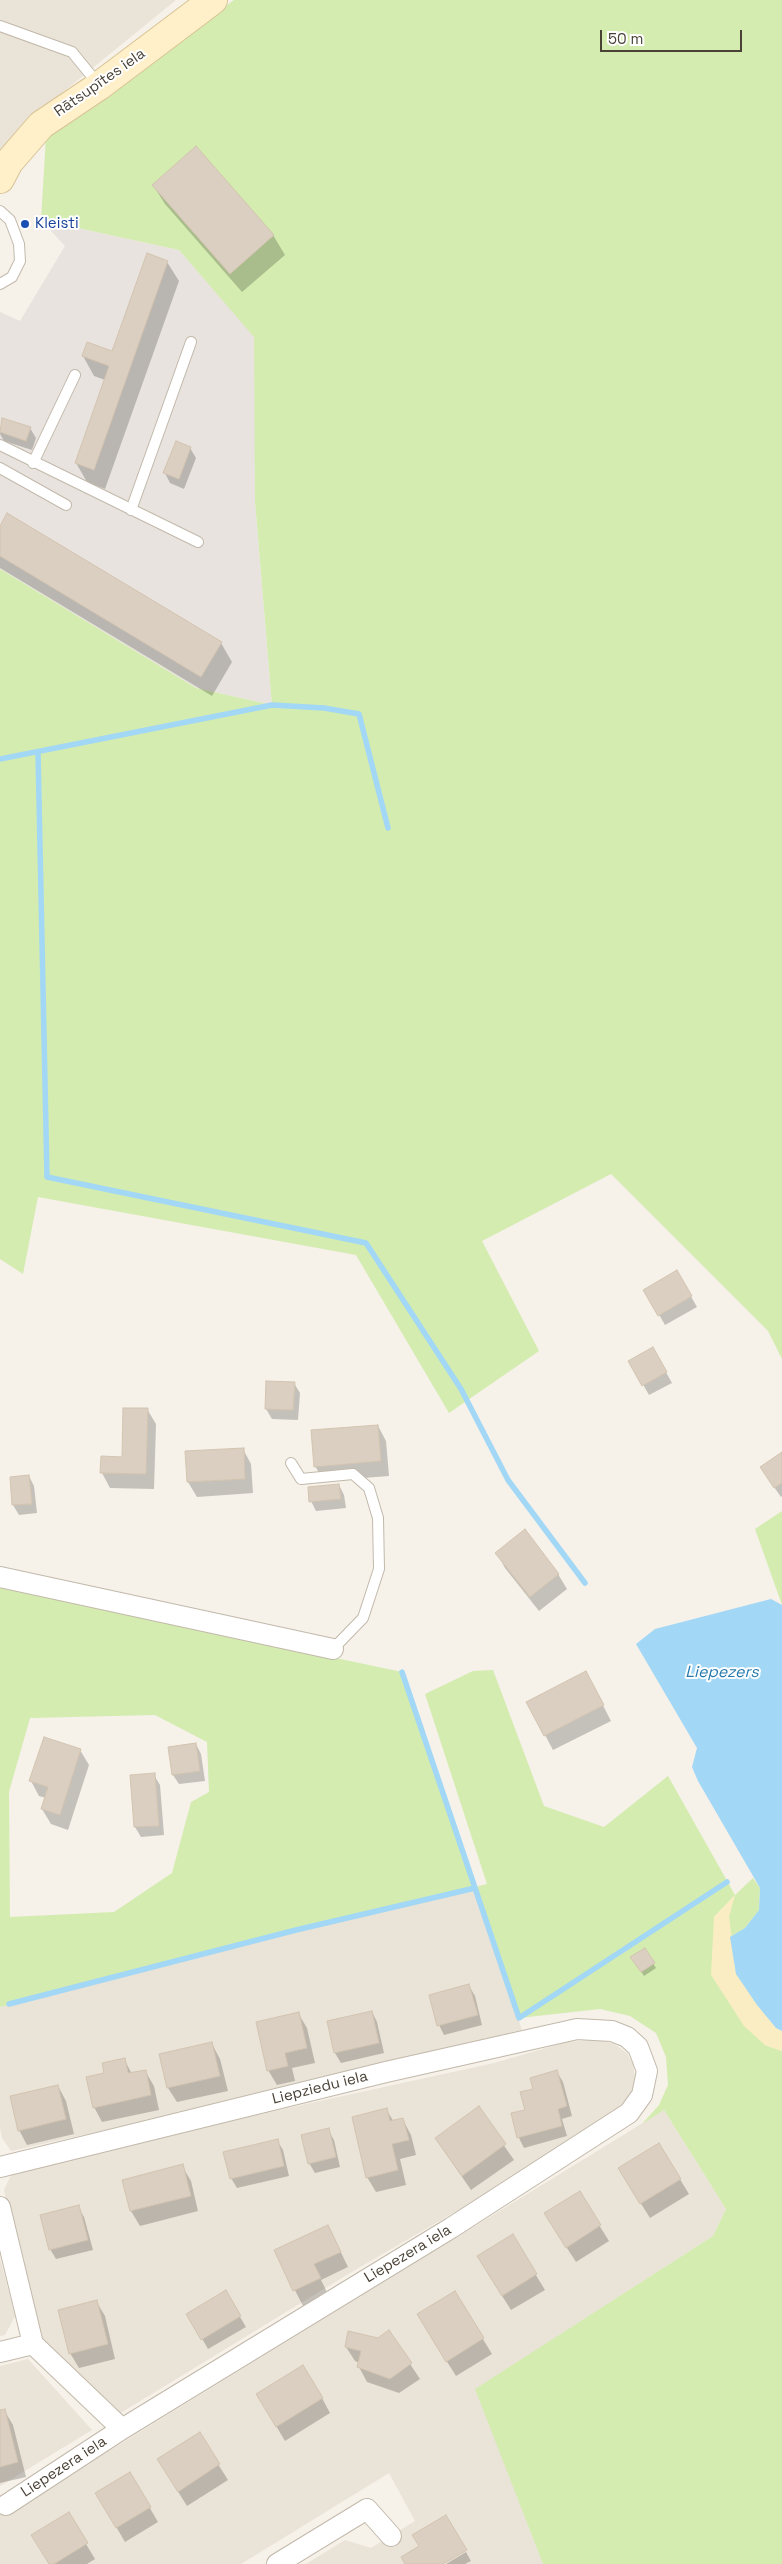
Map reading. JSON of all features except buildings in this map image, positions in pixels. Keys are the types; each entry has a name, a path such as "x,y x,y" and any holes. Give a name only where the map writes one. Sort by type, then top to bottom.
{"street":[{"name":"Rātsupītes iela","path":"0,179 9,162 41,125 99,86 213,0"},
{"path":"0,1577 333,1649"},
{"name":"Liepziedu iela","path":"0,2166 379,2074 577,2029 612,2031 627,2037 638,2046"},
{"name":"Liepezera iela","path":"6,2505 122,2429 431,2240 629,2113 642,2095 647,2071 638,2046"},
{"path":"0,2207 33,2344 0,2352"},
{"name":"Liepezera iela","path":"33,2344 122,2429"},
{"path":"277,2564 367,2509 391,2536"}],"lane":[{"path":"0,26 72,52 99,86"},
{"path":"0,211 10,220 19,244 20,261 12,277 0,284"},
{"path":"131,510 190,342"},
{"path":"34,463 75,375"},
{"path":"0,445 198,542"},
{"path":"0,468 66,504"},
{"path":"291,1463 301,1479 353,1474 370,1488 378,1518 379,1569 363,1618 333,1649"}],"shaded area":[{"path":"0,0 176,0 19,128 0,156"},
{"path":"41,220 179,250 255,337 255,501 272,705 196,688 0,569 0,312 20,321 65,246"},
{"path":"475,1888 522,2030 182,2113 11,2151 2,2138 0,2127 0,2007 296,1930"},
{"path":"599,2039 614,2044 627,2053 633,2064 636,2083 632,2095 623,2106 505,2183 355,2270 119,2414 42,2344 4,2190 11,2175 233,2120 494,2063 567,2042"},
{"path":"664,2110 726,2209 713,2236 476,2389 543,2564 306,2564 345,2540 371,2548 415,2521 389,2473 241,2564 0,2564 0,2494 11,2511"},
{"path":"0,2258 15,2316 5,2335 0,2336"},
{"path":"28,2359 92,2430 0,2486 0,2366"}],"green space":[{"path":"234,0 782,0 782,1359 768,1331 611,1174 482,1241 539,1351 449,1413 356,1255 38,1197 23,1274 0,1259 0,569 196,688 272,705 255,501 254,337 179,250 41,220 46,136"},
{"path":"782,1511 782,1605 755,1529"},
{"path":"0,1587 402,1672 475,1887 487,1884 425,1694 473,1671 493,1670 544,1806 604,1827 668,1776 735,1895 753,1878 760,1888 759,1910 745,1928 730,1937 729,1916 734,1896 714,1917 765,2045 782,2051 782,2564 543,2564 475,2389 713,2236 726,2209 664,2110 642,2124 659,2105 668,2085 666,2057 656,2033 630,2016 600,2009 519,2018 475,1888 296,1930 0,2007","holes":["155,1715 207,1742 209,1792 191,1802 172,1873 114,1912 10,1917 9,1792 30,1718"]}],"sand":[{"path":"735,1895 729,1916 736,1974 776,2028 782,2031 782,2051 765,2045 744,2026 711,1975 714,1917"}],"water":[{"name":"Liepezers","path":"771,1599 782,1605 782,2031 776,2028 757,2005 736,1974 730,1937 745,1928 759,1910 760,1888 698,1781 692,1767 697,1748 636,1644 655,1629"}],"waterway":[{"path":"0,759 272,705 324,708 359,714 388,828"},
{"path":"38,752 47,1177 366,1243 461,1389 508,1480 585,1583"},
{"path":"402,1672 519,2018 727,1882"},
{"path":"9,2004 296,1930 475,1888"}],"place":[{"name":"Kleisti","path":"25,224"}]}
